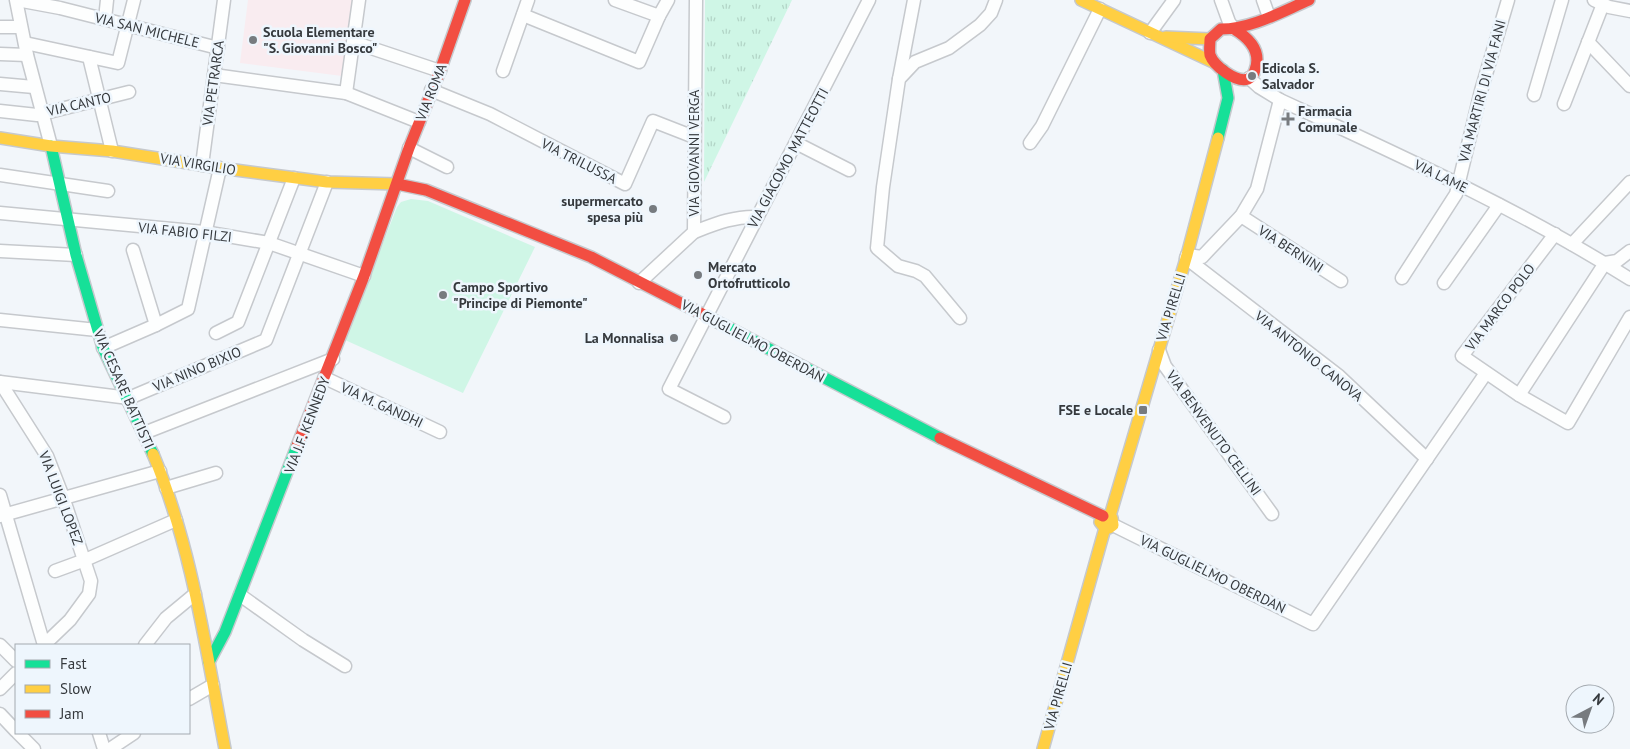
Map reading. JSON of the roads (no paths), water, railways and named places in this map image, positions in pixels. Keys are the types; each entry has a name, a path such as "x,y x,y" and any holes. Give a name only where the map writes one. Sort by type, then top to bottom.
{"street":[{"name":"VIA SAN MICHELE","path":"16,0 60,4 104,19 218,48"},
{"name":"VIA CESARE BATTISTI","path":"16,0 20,27 34,86 51,146 76,255 97,330 103,348 129,398 160,471 176,520 209,662 225,749"},
{"path":"104,19 107,0"},
{"path":"0,54 26,49 118,63 134,0"},
{"name":"VIA PETRARCA","path":"202,165 224,0"},
{"path":"346,93 359,0"},
{"name":"VIA ROMA","path":"396,184 440,71 465,0"},
{"path":"503,71 528,0"},
{"path":"615,0 660,16"},
{"path":"523,15 639,62 668,0"},
{"name":"VIA GIOVANNI VERGA","path":"639,283 694,232 696,0"},
{"name":"VIA GIACOMO MATTEOTTI","path":"724,417 669,389 869,0"},
{"path":"914,0 899,79 883,187 877,248 898,266 916,271 925,276 960,318"},
{"path":"899,79 915,62 949,48 980,25 991,13 996,0"},
{"path":"1081,0 1246,79 1255,72 1258,62 1254,45 1243,34 1234,29 1229,22 1221,0"},
{"path":"1154,35 1174,0"},
{"path":"1254,45 1264,19 1264,0"},
{"name":"VIA MARTIRI DI VIA FANI","path":"1402,278 1456,194 1480,91 1508,0"},
{"path":"1534,95 1562,0"},
{"path":"1154,35 1210,39 1222,29 1234,29 1264,19 1304,1"},
{"path":"1564,104 1588,42 1599,2 1630,11"},
{"path":"1030,143 1042,126 1100,10"},
{"path":"0,27 20,27"},
{"path":"1210,39 1210,55 1219,67"},
{"path":"353,42 440,71"},
{"path":"1588,42 1630,86"},
{"path":"89,58 112,151"},
{"name":"VIA PIRELLI","path":"1219,67 1228,98"},
{"path":"214,75 346,93 419,122"},
{"name":"VIA LAME","path":"1246,79 1280,100 1458,183 1556,234 1630,279"},
{"name":"VIA PIRELLI","path":"1043,749 1108,521 1187,257 1228,98 1246,79"},
{"path":"0,84 34,86"},
{"name":"VIA TRILUSSA","path":"431,90 490,114 625,184 653,121 694,137"},
{"name":"VIA CANTO","path":"0,111 36,115 129,92"},
{"path":"1187,257 1202,256 1241,216 1257,189 1280,100"},
{"name":"VIA VIRGILIO","path":"0,138 51,146 112,151 327,182 396,184"},
{"path":"796,143 849,170"},
{"path":"409,148 447,167"},
{"path":"103,348 188,309 220,168"},
{"path":"0,175 108,191"},
{"path":"216,333 238,322 294,178"},
{"path":"300,254 327,182"},
{"path":"1572,244 1630,182"},
{"name":"VIA J.F. KENNEDY","path":"209,662 226,632 333,359 396,184"},
{"name":"VIA GUGLIELMO OBERDAN","path":"396,184 426,190 591,257 907,422 1313,624 1427,459"},
{"path":"1444,283 1499,205"},
{"name":"VIA FABIO FILZI","path":"0,213 204,232 269,243 364,276"},
{"name":"VIA BERNINI","path":"1241,216 1340,281"},
{"path":"694,232 727,220 757,217"},
{"name":"VIA MARCO POLO","path":"1556,234 1462,356 1519,395 1568,423 1630,316"},
{"path":"133,250 156,325"},
{"path":"0,251 76,255"},
{"path":"1519,395 1604,263 1618,262 1630,251"},
{"name":"VIA NINO BIXIO","path":"129,398 266,340 300,254"},
{"name":"VIA ANTONIO CANOVA","path":"1187,257 1339,376 1427,459"},
{"path":"0,320 97,330"},
{"name":"VIA BENVENUTO CELLINI","path":"1159,350 1165,366 1272,514"},
{"path":"144,433 333,359"},
{"path":"1427,459 1486,373"},
{"name":"VIA M. GANDHI","path":"325,378 440,432"},
{"path":"0,382 129,398"},
{"name":"VIA LUIGI LOPEZ","path":"0,382 47,456 91,581 88,594 70,620 45,644"},
{"path":"3,515 160,471"},
{"path":"166,488 216,473"},
{"path":"0,495 3,515 44,644"},
{"path":"55,571 85,560 176,520"},
{"path":"146,644 166,618 194,594"},
{"path":"240,595 303,640 345,666"},
{"path":"0,645 15,660"},
{"path":"0,689 15,674"},
{"path":"190,698 213,685"},
{"path":"0,714 15,730"},
{"path":"19,734 34,749"},
{"path":"99,734 104,749"},
{"path":"110,749 132,734"}],"place":[{"name":"Scuola Elementare \"S. Giovanni Bosco\"","path":"253,40"},
{"name":"Edicola S. Salvador","path":"1252,76"},
{"name":"Farmacia Comunale","path":"1288,119"},
{"name":"supermercato spesa più","path":"653,209"},
{"name":"Mercato Ortofrutticolo","path":"698,275"},
{"name":"Campo Sportivo \"Principe di Piemonte\"","path":"443,295"},
{"name":"La Monnalisa","path":"674,338"},
{"name":"FSE e Locale","path":"1143,410"}]}
